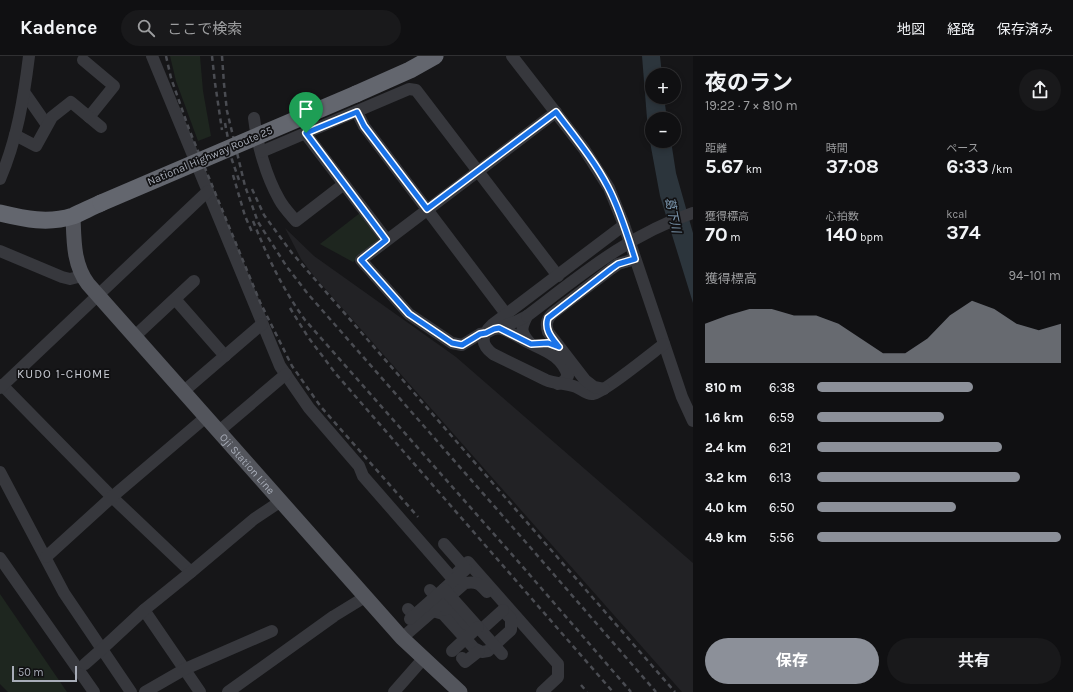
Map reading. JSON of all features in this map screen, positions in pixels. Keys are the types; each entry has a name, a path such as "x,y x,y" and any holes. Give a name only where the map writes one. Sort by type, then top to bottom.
{"highway":[{"name":"National Highway Route 25","path":"0,213 26,220 42,221 73,216 356,94 410,70 435,56"}],"main road":[{"name":"Oji Station Line","path":"73,216 76,258 82,276 402,638 460,692"}],"street":[{"path":"0,179 9,158 15,135 24,92 29,56"},
{"path":"152,56 278,362 316,417 359,466 363,476 452,578 468,562 558,664 558,677 542,692"},
{"path":"512,56 584,149 609,188 624,225 682,397 693,420"},
{"path":"83,60 114,86 89,117"},
{"path":"261,152 409,90 416,90 558,276"},
{"path":"24,92 47,125"},
{"path":"15,135 36,146 52,117 72,102 101,127"},
{"path":"357,112 364,126 506,314"},
{"path":"556,112 477,170 361,260 409,314 456,344 462,345 480,334 486,333 527,316 617,249 652,229 693,213"},
{"path":"254,118 261,152 270,180 278,198 296,221 344,184"},
{"path":"306,133 386,240"},
{"path":"191,572 112,497 1,386 208,191"},
{"path":"624,225 493,324 488,329 483,339 484,344 486,349 493,354 546,380 576,387 588,394 593,394 604,389 664,344"},
{"path":"0,251 62,277 70,279 82,276"},
{"path":"604,389 594,387 589,384 548,332 546,323 548,318 615,266 635,259"},
{"path":"135,336 194,281"},
{"path":"175,299 225,356"},
{"path":"527,316 523,324 522,331 524,337 531,344 548,343 559,347"},
{"path":"184,391 262,324"},
{"path":"499,328 548,351 566,371 568,376 564,385"},
{"path":"564,385 575,381 577,378 576,369"},
{"path":"219,431 286,374"},
{"path":"46,557 112,497 206,417"},
{"path":"0,472 64,593 131,692"},
{"path":"85,664 144,610 254,519 281,501"},
{"path":"411,615 466,569 444,544"},
{"path":"0,558 94,692"},
{"path":"402,638 432,611 466,583 472,582 480,584 511,619 511,630 488,651 482,652 474,648 443,614 432,611"},
{"path":"437,592 478,628 502,654"},
{"path":"228,692 334,616 365,597"},
{"path":"432,611 453,608 466,624 482,629 503,610"},
{"path":"144,610 200,692"},
{"path":"452,651 478,628"},
{"path":"145,692 185,669 272,631"},
{"path":"462,658 465,662 479,651"},
{"path":"394,692 423,659"}],"shaded area":[{"path":"170,56 200,56 203,91 211,136 198,141 176,81"},
{"path":"360,213 378,237 378,242 353,262 320,244"},
{"path":"285,228 314,256 456,357 693,563 693,692 682,692 313,275 301,259"},
{"path":"0,594 67,692 8,692 0,684"}],"water":[{"path":"642,56 660,56 661,68 645,68 645,94"},
{"path":"646,104 665,104 666,112 646,112"},
{"name":"葛下川","path":"651,148 672,148 676,173 693,233 693,303 660,196"}],"railway":[{"path":"166,56 171,78 189,129 260,302 292,366 321,407 418,517"},
{"path":"212,56 222,130"},
{"path":"222,56 227,111 245,186 258,222 287,267 308,294 656,692"},
{"path":"225,123 232,160 239,180"},
{"path":"233,175 245,216 252,232"},
{"path":"252,189 264,215 292,253 675,692"},
{"path":"253,221 276,272 289,296 305,320 631,692"},
{"path":"290,308 308,337 336,374 613,692"},
{"path":"581,685 587,692"}],"district":[{"name":"KUDO 1-CHOME","path":"64,374"}],"route":[{"path":"357,112 364,126 427,209 556,112 584,149 609,188 624,225 635,259 618,264 548,318 546,323 548,332 559,347 548,343 531,344 499,328 480,334 462,345 452,343 409,314 361,260 386,240 306,133 357,112"}]}
